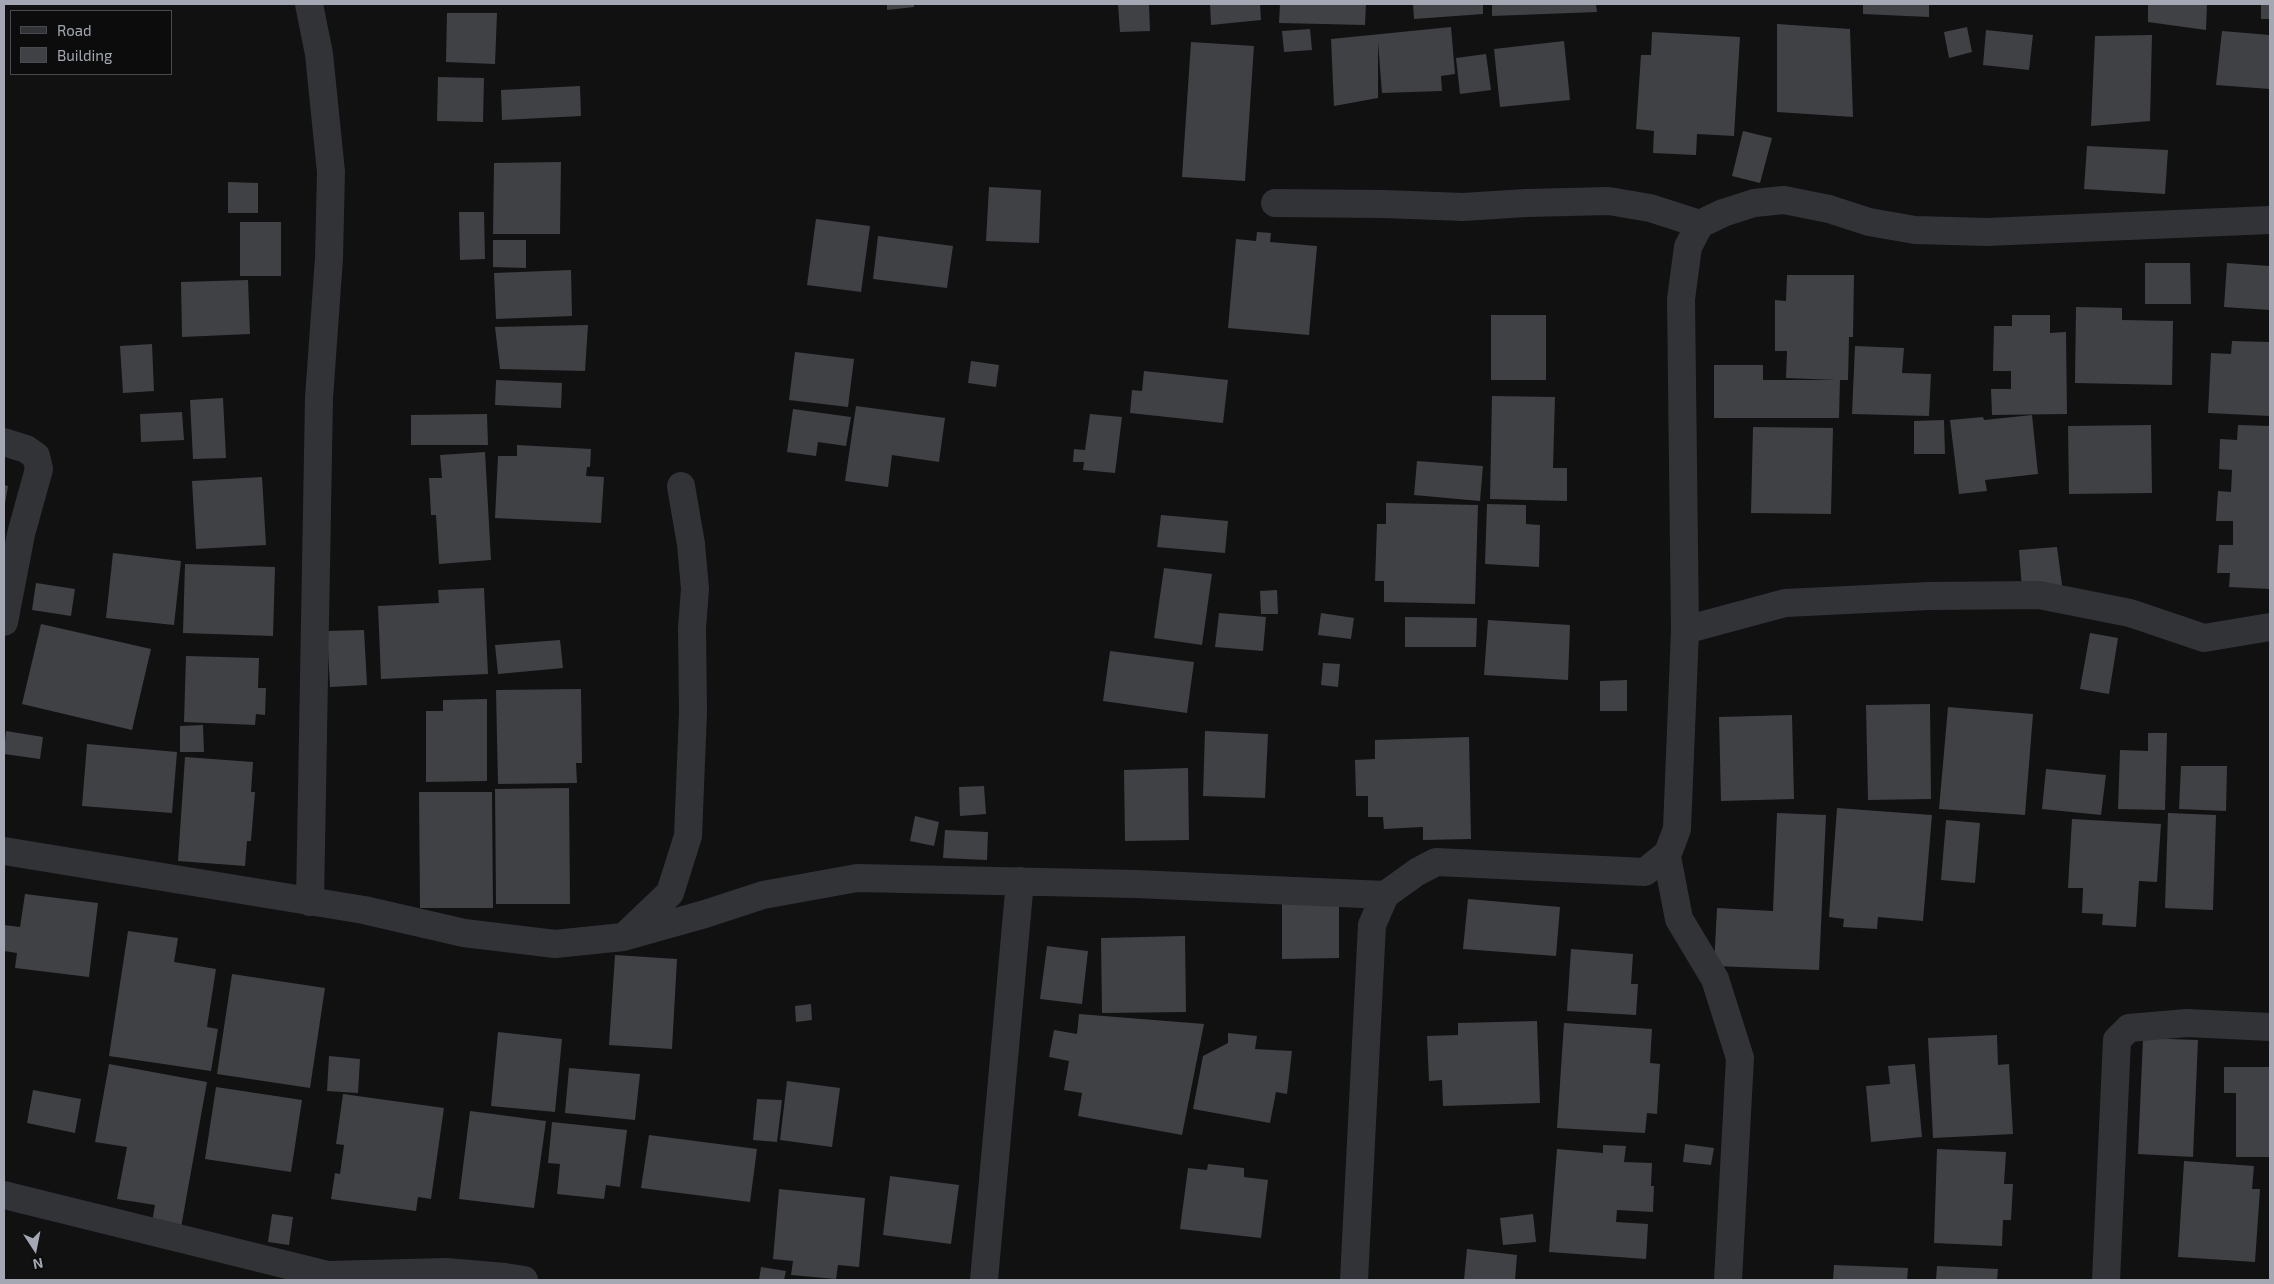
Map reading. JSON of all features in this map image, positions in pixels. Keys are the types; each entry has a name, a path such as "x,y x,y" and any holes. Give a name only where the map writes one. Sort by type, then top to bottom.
{"street":[{"path":"309,4 319,54 331,172 329,258 319,398 310,902"},
{"path":"1354,1280 1372,925 1385,895 1417,872 1436,862 1645,872 1668,853 1677,828 1685,630 1682,299 1688,247 1700,224 1723,213 1754,203 1784,200 1829,208 1870,222 1915,230 1988,232 2270,220"},
{"path":"1276,203 1463,207 1609,201 1650,208 1700,224"},
{"path":"4,442 26,449 36,456 40,470 21,534 4,622"},
{"path":"623,937 670,894 688,836 693,712 692,628 695,589 691,544 681,486"},
{"path":"1685,630 1784,603 1929,596 2039,595 2130,613 2204,638 2270,627"},
{"path":"4,852 364,910 464,933 555,944 623,937 705,914 763,895 857,878 1020,881 1385,895"},
{"path":"1668,862 1679,919 1715,979 1740,1058 1728,1280"},
{"path":"984,1280 1020,881"},
{"path":"2106,1280 2117,1040 2130,1028 2187,1023 2270,1027"},
{"path":"4,1195 327,1278 446,1272 524,1280"}],"building":[{"path":"887,4 914,4 914,7 887,10"},
{"path":"1118,4 1149,4 1150,31 1120,32"},
{"path":"1210,4 1260,4 1261,20 1211,25"},
{"path":"1280,4 1366,4 1365,25 1279,23"},
{"path":"1413,4 1483,4 1483,14 1414,19"},
{"path":"1492,4 1596,4 1597,12 1492,16"},
{"path":"1863,4 1929,4 1929,17 1863,14"},
{"path":"2148,4 2207,4 2206,30 2148,22"},
{"path":"2261,4 2270,4 2270,19 2261,19"},
{"path":"447,13 497,13 495,64 446,62"},
{"path":"1777,24 1850,29 1853,117 1777,112"},
{"path":"1451,27 1455,74 1441,76 1442,91 1382,93 1378,42 1378,98 1334,106 1331,39"},
{"path":"1967,27 1972,52 1949,58 1944,32"},
{"path":"1310,29 1312,50 1284,52 1282,31"},
{"path":"1986,30 2033,35 2029,70 1983,65"},
{"path":"2222,31 2270,35 2270,89 2216,85"},
{"path":"1652,32 1740,37 1734,136 1697,134 1696,155 1653,153 1654,131 1636,129 1641,55 1651,55"},
{"path":"2152,35 2150,121 2091,126 2095,36"},
{"path":"1564,41 1570,100 1500,107 1494,49"},
{"path":"1191,42 1254,46 1245,181 1182,177"},
{"path":"1486,54 1491,90 1460,94 1456,58"},
{"path":"438,77 484,78 483,122 437,121"},
{"path":"580,86 581,116 502,120 501,90"},
{"path":"1743,131 1772,138 1760,183 1732,176"},
{"path":"2087,146 2168,150 2165,194 2084,189"},
{"path":"561,162 560,234 493,234 494,163"},
{"path":"228,182 258,183 258,213 228,213"},
{"path":"989,187 1041,190 1039,243 986,241"},
{"path":"459,212 484,212 485,259 460,260"},
{"path":"816,219 870,226 861,292 807,285"},
{"path":"240,222 281,222 281,276 240,276"},
{"path":"1257,232 1271,233 1270,242 1317,246 1309,335 1228,328 1236,239 1256,241"},
{"path":"878,236 953,246 947,288 873,279"},
{"path":"493,240 526,240 526,268 493,267"},
{"path":"2145,263 2190,263 2191,304 2145,304"},
{"path":"2227,263 2270,266 2270,310 2224,307"},
{"path":"571,270 572,316 496,319 494,273"},
{"path":"1787,275 1854,275 1853,337 1849,337 1848,380 1840,380 1839,418 1714,418 1714,365 1763,365 1763,380 1836,380 1786,378 1787,351 1775,351 1775,300 1786,301"},
{"path":"248,280 250,334 182,337 181,282"},
{"path":"2076,307 2122,308 2122,320 2173,321 2172,385 2075,383"},
{"path":"1491,315 1546,315 1546,380 1491,380"},
{"path":"2012,315 2050,315 2050,333 2066,332 2067,414 1992,415 1991,389 2011,389 2011,371 1993,371 1994,326 2012,326"},
{"path":"588,325 585,371 500,369 495,327"},
{"path":"2232,341 2270,342 2270,416 2208,413 2211,353 2231,354"},
{"path":"152,344 154,391 123,393 120,346"},
{"path":"1855,346 1904,348 1902,373 1931,374 1929,416 1852,414"},
{"path":"795,352 854,359 848,407 789,400"},
{"path":"971,361 999,365 996,387 968,383"},
{"path":"1144,371 1228,380 1223,423 1130,413 1132,390 1142,391"},
{"path":"496,380 562,383 561,408 495,405"},
{"path":"1492,396 1555,397 1553,468 1567,468 1567,501 1490,499"},
{"path":"223,398 226,458 193,459 190,400"},
{"path":"856,406 945,418 939,462 892,455 888,487 845,481"},
{"path":"793,409 851,417 846,446 818,442 816,456 787,452"},
{"path":"182,412 184,440 141,442 140,414"},
{"path":"487,414 488,445 411,445 411,415"},
{"path":"1090,414 1122,417 1115,473 1083,470 1084,462 1073,462 1074,449 1085,450"},
{"path":"2032,415 2038,474 1985,480 1987,491 1959,494 1950,420 1983,417 1984,420"},
{"path":"1944,420 1945,454 1914,454 1914,421"},
{"path":"2151,425 2152,493 2069,494 2068,426"},
{"path":"2238,425 2270,426 2270,589 2229,587 2230,573 2217,573 2219,545 2233,545 2233,521 2216,521 2218,491 2231,492 2232,470 2219,469 2220,439 2237,440"},
{"path":"1753,427 1833,428 1831,514 1751,513"},
{"path":"517,445 591,449 590,467 587,467 586,476 604,477 601,523 495,518 498,456 517,456"},
{"path":"485,452 491,560 439,564 436,515 431,515 429,478 442,478 440,455"},
{"path":"1417,461 1483,466 1480,501 1414,495"},
{"path":"262,477 266,545 196,549 192,481"},
{"path":"4,485 8,486 5,504 4,503"},
{"path":"1386,503 1478,505 1475,604 1384,602 1384,581 1375,581 1377,524 1386,524"},
{"path":"1487,504 1526,505 1526,524 1540,525 1539,567 1485,564"},
{"path":"1161,515 1228,521 1225,553 1157,547"},
{"path":"2057,547 2062,585 2022,589 2019,550"},
{"path":"113,553 181,561 174,625 106,618"},
{"path":"185,564 275,567 273,636 183,633"},
{"path":"1164,568 1212,574 1202,645 1154,638"},
{"path":"36,583 75,589 71,616 32,610"},
{"path":"484,588 488,674 381,679 378,606 439,603 438,590"},
{"path":"1277,590 1278,614 1261,614 1260,591"},
{"path":"1219,613 1266,617 1263,651 1215,647"},
{"path":"1321,613 1354,618 1351,639 1318,635"},
{"path":"1405,617 1477,618 1476,647 1405,647"},
{"path":"1488,620 1570,625 1568,680 1484,675"},
{"path":"41,624 151,649 132,730 22,704"},
{"path":"364,630 367,685 330,687 327,631"},
{"path":"2090,633 2118,638 2109,694 2080,689"},
{"path":"560,640 563,668 498,674 495,645"},
{"path":"1110,651 1194,662 1187,713 1103,701"},
{"path":"186,656 259,658 258,688 266,688 265,715 256,714 255,725 184,722"},
{"path":"1323,663 1340,664 1338,687 1321,685"},
{"path":"1627,680 1627,711 1600,711 1600,681"},
{"path":"581,689 582,763 576,763 577,783 498,784 496,690"},
{"path":"487,699 487,781 426,782 426,711 443,711 443,700"},
{"path":"1930,704 1931,799 1868,800 1866,705"},
{"path":"1948,707 2033,714 2025,815 1939,809"},
{"path":"1792,715 1794,799 1721,801 1719,717"},
{"path":"203,725 204,752 180,752 180,726"},
{"path":"6,731 43,737 40,759 4,754"},
{"path":"1205,731 1268,734 1265,798 1203,796"},
{"path":"2148,733 2167,733 2165,810 2118,809 2120,750 2148,751"},
{"path":"1469,737 1471,839 1423,840 1423,827 1384,829 1383,817 1368,817 1368,796 1356,796 1355,760 1375,759 1375,740"},
{"path":"87,744 177,752 172,813 82,806"},
{"path":"185,757 253,762 251,792 255,792 251,841 247,841 245,866 178,861"},
{"path":"2181,766 2227,766 2226,811 2179,809"},
{"path":"1188,768 1189,840 1125,841 1124,770"},
{"path":"2046,769 2106,775 2101,815 2042,809"},
{"path":"984,786 986,814 960,816 959,787"},
{"path":"569,788 570,904 496,904 495,789"},
{"path":"419,792 492,792 493,908 420,908"},
{"path":"1837,808 1932,815 1923,921 1878,917 1877,929 1843,927 1844,919 1829,917"},
{"path":"1777,813 1826,815 1819,970 1714,966 1717,908 1773,911"},
{"path":"2168,813 2216,815 2213,910 2165,908"},
{"path":"915,816 939,822 934,846 910,841"},
{"path":"2072,819 2161,824 2157,882 2139,881 2136,927 2102,925 2103,914 2082,913 2083,888 2068,888"},
{"path":"1946,820 1980,823 1975,883 1941,880"},
{"path":"945,830 988,832 987,860 943,858"},
{"path":"25,894 98,903 89,977 15,968 17,953 4,951 4,925 20,927"},
{"path":"1468,899 1560,907 1556,956 1463,949"},
{"path":"1339,902 1339,958 1282,959 1282,903"},
{"path":"128,931 178,938 174,962 216,969 207,1027 218,1029 211,1071 109,1056"},
{"path":"1185,936 1186,1012 1102,1013 1101,938"},
{"path":"1047,946 1088,951 1082,1004 1040,999"},
{"path":"1571,949 1633,954 1631,984 1638,984 1636,1015 1567,1011"},
{"path":"615,955 677,959 672,1049 609,1045"},
{"path":"232,974 325,988 310,1088 217,1074"},
{"path":"811,1004 812,1020 796,1022 795,1006"},
{"path":"1079,1014 1204,1024 1182,1135 1078,1116 1082,1093 1064,1090 1069,1061 1049,1057 1054,1030 1077,1034"},
{"path":"1537,1021 1540,1103 1443,1106 1442,1080 1429,1081 1427,1036 1458,1035 1458,1023"},
{"path":"1564,1023 1652,1029 1650,1063 1660,1064 1657,1114 1647,1113 1645,1133 1557,1128"},
{"path":"498,1032 562,1039 555,1112 491,1106"},
{"path":"1228,1033 1257,1036 1255,1049 1292,1051 1287,1094 1276,1092 1270,1123 1193,1109 1203,1056 1228,1043"},
{"path":"1997,1035 1998,1065 2009,1064 2013,1134 1933,1138 1928,1038"},
{"path":"2143,1038 2198,1040 2193,1157 2138,1154"},
{"path":"329,1056 360,1059 358,1093 327,1091"},
{"path":"109,1064 207,1082 180,1233 151,1228 155,1205 117,1199 127,1147 95,1142"},
{"path":"1915,1064 1922,1137 1871,1142 1866,1086 1890,1084 1888,1066"},
{"path":"2224,1067 2270,1067 2270,1157 2236,1157 2236,1093 2224,1093"},
{"path":"569,1068 640,1074 635,1120 565,1113"},
{"path":"787,1081 840,1088 832,1147 780,1140"},
{"path":"216,1087 302,1100 291,1172 205,1159"},
{"path":"33,1090 81,1099 75,1133 27,1123"},
{"path":"343,1094 444,1108 431,1199 418,1197 416,1211 331,1199 335,1173 340,1174 344,1145 336,1144"},
{"path":"757,1099 782,1100 777,1142 753,1140"},
{"path":"470,1111 546,1121 534,1208 459,1199"},
{"path":"552,1122 627,1130 620,1187 606,1185 604,1199 557,1194 560,1164 548,1163"},
{"path":"649,1135 757,1149 750,1202 641,1188"},
{"path":"1685,1144 1714,1148 1711,1165 1683,1162"},
{"path":"1603,1145 1626,1146 1624,1162 1652,1163 1651,1186 1654,1186 1653,1212 1617,1210 1616,1222 1648,1224 1646,1259 1549,1252 1557,1149 1603,1153"},
{"path":"1937,1149 2006,1152 2004,1184 2013,1184 2011,1220 2003,1220 2002,1246 1934,1243"},
{"path":"2184,1161 2254,1166 2252,1189 2260,1189 2255,1262 2178,1257"},
{"path":"1208,1164 1244,1168 1244,1177 1268,1180 1261,1238 1180,1229 1188,1168 1207,1170"},
{"path":"890,1176 959,1185 951,1244 883,1235"},
{"path":"779,1189 865,1198 859,1267 838,1265 836,1279 791,1275 793,1261 773,1259"},
{"path":"272,1214 293,1217 289,1245 268,1242"},
{"path":"1533,1214 1536,1242 1503,1245 1500,1218"},
{"path":"1467,1249 1517,1255 1515,1280 1464,1280"},
{"path":"1834,1265 1908,1268 1907,1280 1833,1280"},
{"path":"1937,1266 1998,1269 1997,1280 1936,1280"},
{"path":"761,1267 786,1271 784,1280 759,1280"}]}
